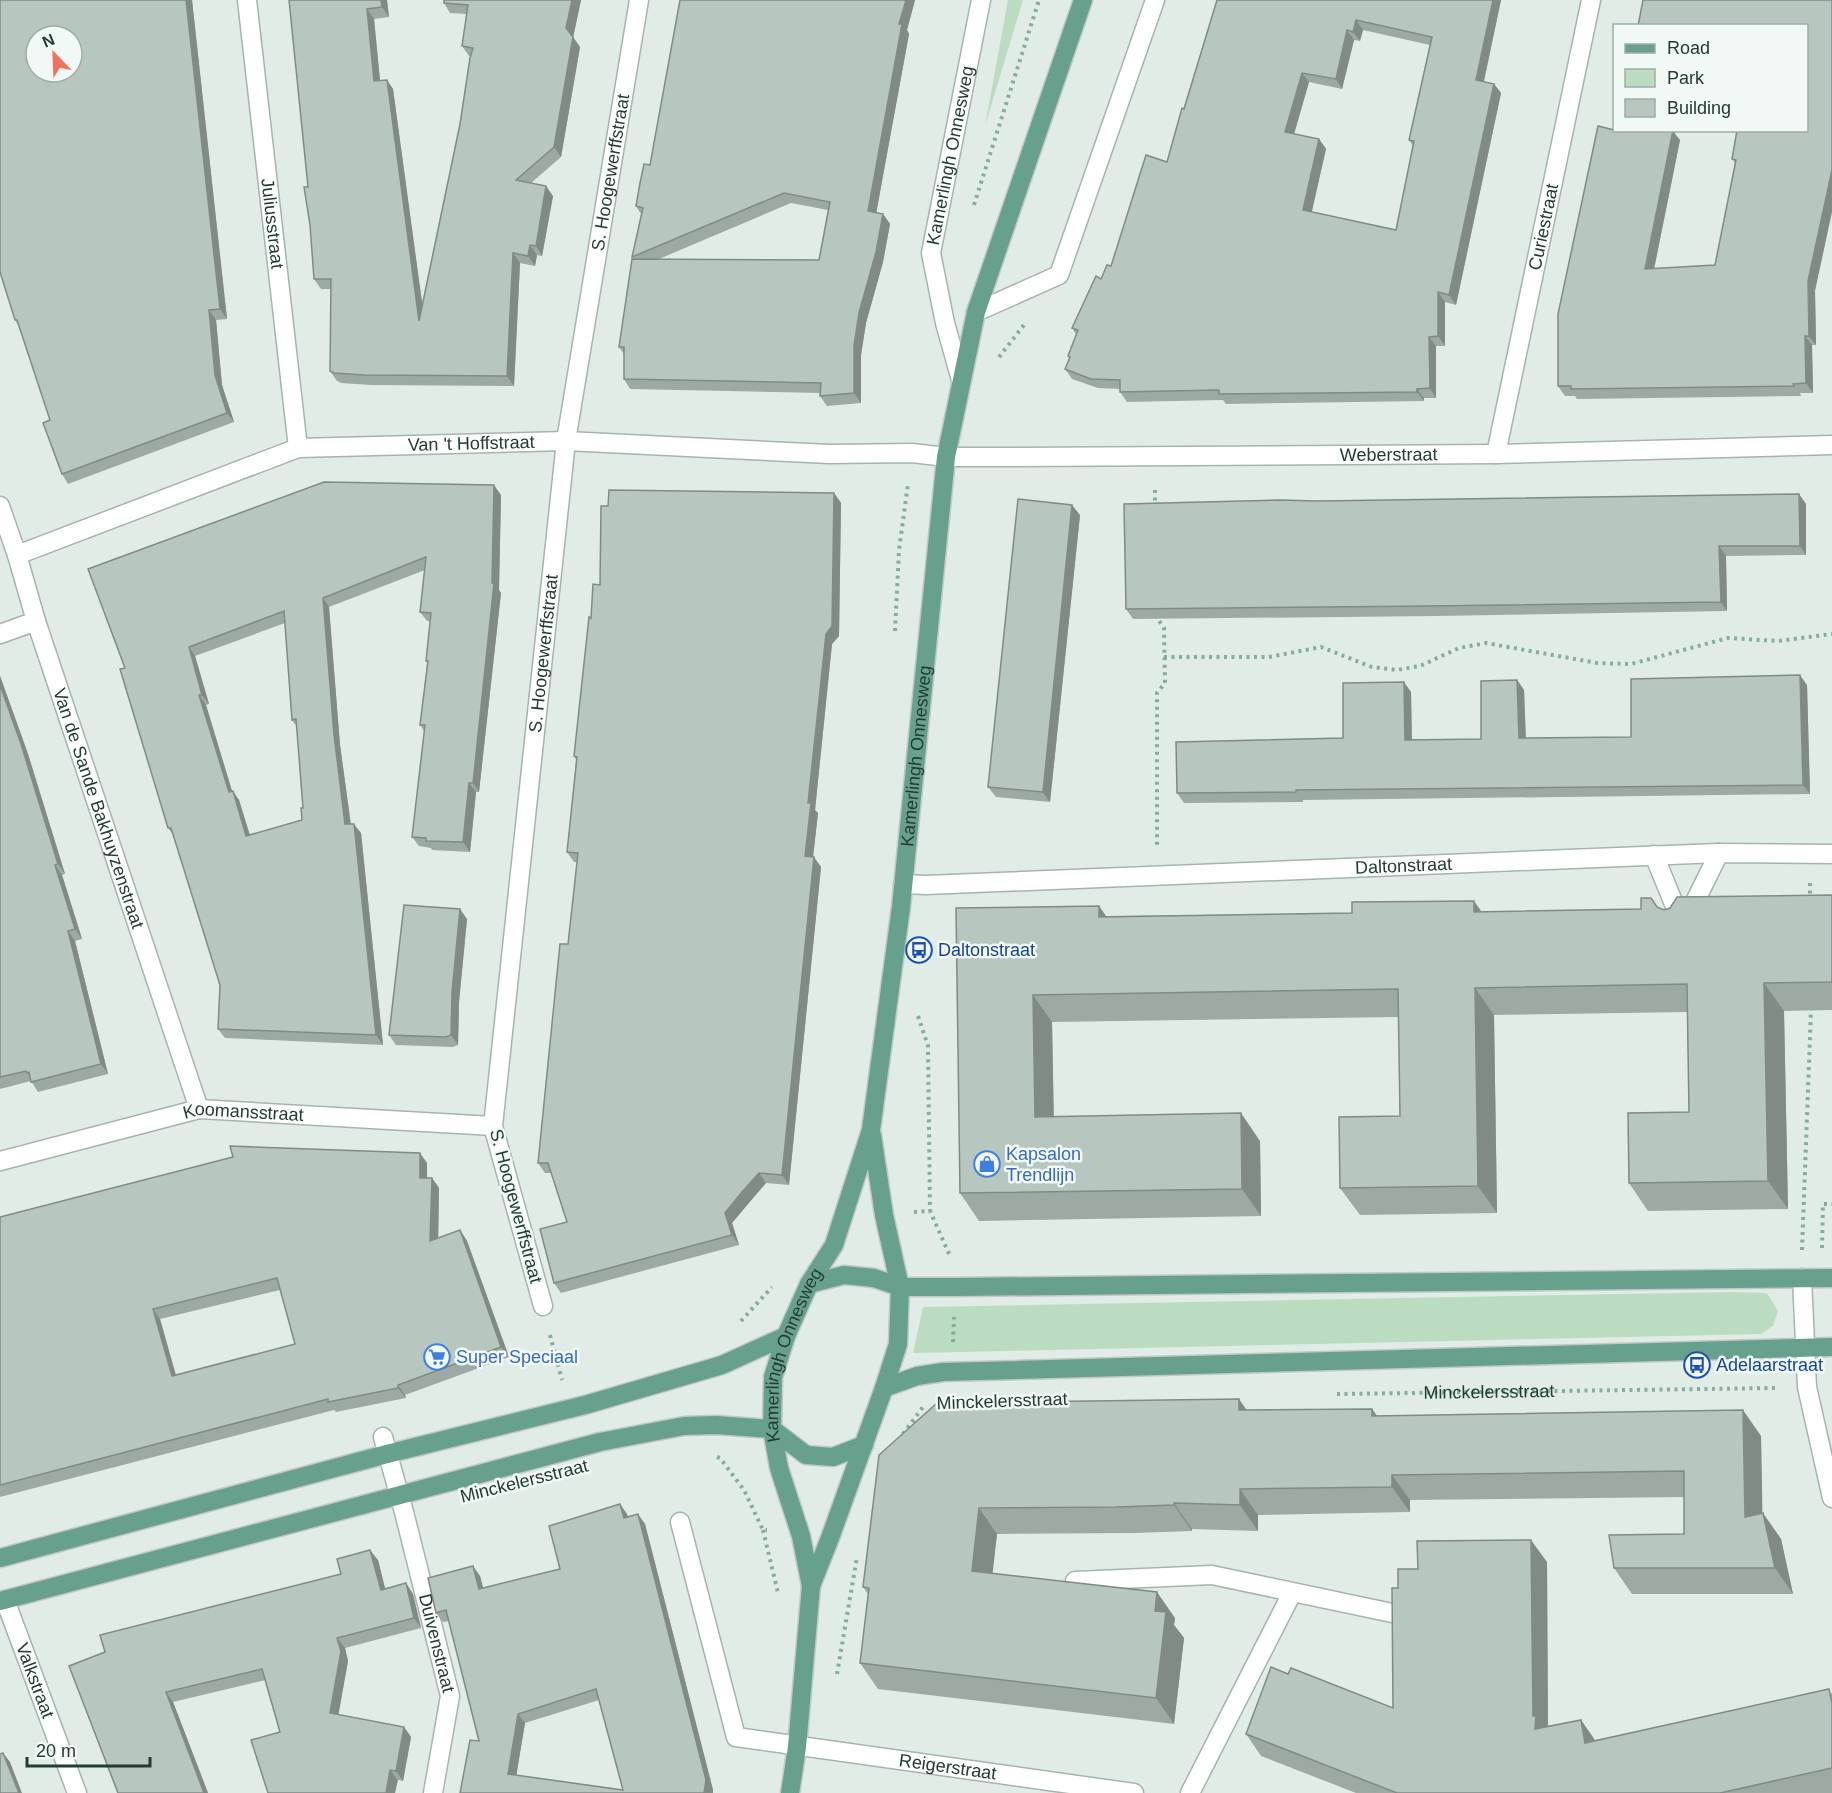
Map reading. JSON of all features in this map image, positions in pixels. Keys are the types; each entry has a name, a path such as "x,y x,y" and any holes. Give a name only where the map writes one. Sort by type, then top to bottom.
{"main road":[{"name":"Kamerlingh Onnesweg","path":"790,1793 797,1747 810,1586 801,1536 779,1468 772,1429 772,1377 786,1336 809,1284 834,1245 871,1130 903,884 946,457 976,312 1083,0"},
{"name":"Kamerlingh Onnesweg","path":"810,1586 864,1445 898,1344 900,1287 884,1215 871,1130"},
{"path":"809,1284 844,1275 874,1278 900,1287 1832,1278"},
{"path":"0,1558 385,1446 585,1405 722,1365 786,1336"},
{"name":"Minckelersstraat","path":"884,1388 917,1376 943,1372 1832,1347"},
{"name":"Minckelersstraat","path":"3,1600 600,1442 684,1426 716,1425 772,1429"},
{"path":"772,1429 806,1455 833,1457 864,1445"}],"street":[{"name":"Juliusstraat","path":"247,0 298,448"},
{"name":"S. Hoogewerffstraat","path":"543,1306 494,1126 566,441 639,0"},
{"name":"Kamerlingh Onnesweg","path":"961,380 945,323 930,253 981,0"},
{"path":"976,312 1059,275 1155,0"},
{"name":"Curiestraat","path":"1496,454 1592,0"},
{"name":"Van 't Hoffstraat","path":"17,555 298,448 566,441 830,454 912,453 946,457"},
{"name":"Weberstraat","path":"946,457 1496,454 1832,444"},
{"name":"Van de Sande Bakhuyzenstraat","path":"0,507 199,1108"},
{"path":"0,634 36,621"},
{"path":"1654,855 1683,926 1719,853"},
{"name":"Daltonstraat","path":"903,884 926,885 1654,855 1832,854"},
{"name":"Koomansstraat","path":"0,1161 199,1108 494,1126"},
{"path":"1802,1278 1807,1387 1832,1498"},
{"path":"385,1446 399,1495"},
{"name":"Duivenstraat","path":"399,1495 450,1696 433,1793"},
{"path":"680,1522 736,1737 797,1747"},
{"path":"1075,1581 1212,1575 1397,1614"},
{"path":"1190,1793 1292,1593"},
{"name":"Valkstraat","path":"3,1600 77,1793"},
{"name":"Reigerstraat","path":"797,1747 1134,1793"}],"path":[{"path":"1155,456 1155,512"},
{"path":"1155,613 1164,628 1165,683 1157,693 1157,875"},
{"path":"1164,657 1269,657 1321,647 1372,667 1397,669 1420,666 1459,648 1486,643 1597,663 1631,664 1728,638 1778,641 1832,634"},
{"path":"1810,855 1810,911"},
{"path":"1802,1278 1811,1010"},
{"path":"1821,1255 1823,1204 1832,1204"},
{"name":"Minckelersstraat","path":"900,1437 926,1403 943,1372 953,1343 956,1287"},
{"path":"543,1306 562,1380"},
{"name":"Minckelersstraat","path":"1331,1395 1807,1387"},
{"path":"708,1456 720,1458 744,1490 763,1530 801,1536"},
{"path":"830,1538 861,1538 836,1682"}],"green space":[{"path":"1008,0 1023,0 985,126"},
{"path":"1767,1293 1778,1311 1773,1326 1761,1334 913,1353 923,1307"}],"building":[{"path":"0,0 186,0 220,309 209,310 215,375 227,413 62,474 43,423 50,420 17,320 15,320 0,272"},
{"path":"289,0 381,0 382,7 367,9 374,81 387,80 419,321 460,124 473,48 462,46 468,5 444,3 444,0 572,0 566,28 573,37 554,147 516,180 546,186 536,246 530,245 528,256 513,253 507,376 364,375 330,371 331,279 314,279 310,225 304,187 308,187"},
{"path":"680,0 906,0 899,24 902,24 868,211 883,214 876,252 859,313 854,345 854,393 820,396 821,383 624,379 624,347 619,347 632,259 819,260 830,202 784,193 632,257 643,208 636,206 640,183 644,164 650,165"},
{"path":"1217,0 1493,0 1476,80 1494,84 1449,295 1438,292 1438,336 1429,337 1430,388 1417,389 1417,392 1219,394 1219,390 1120,392 1120,380 1091,379 1065,369 1078,330 1072,328 1096,276 1101,279 1107,265 1111,266 1146,155 1167,162 1182,108 1184,109","holes":["1356,20 1432,37 1409,140 1414,141 1396,230 1303,210 1319,139 1285,132 1302,73 1336,79 1347,30 1353,32"]},
{"path":"1643,0 1832,0 1832,170 1808,281 1809,336 1805,336 1806,383 1793,384 1794,386 1571,389 1571,386 1558,386 1558,314 1598,126 1613,130 1613,132 1673,132 1645,269 1715,265 1736,160 1732,159 1737,132 1808,132 1808,24 1638,24"},
{"path":"324,482 494,485 492,583 494,583 473,783 469,783 463,842 426,841 426,838 412,837 425,725 420,725 431,613 420,612 426,557 323,598 334,735 345,824 354,824 376,1035 218,1029 220,985 171,828 168,828 120,669 125,668 88,569","holes":["284,611 292,720 296,719 302,820 246,836 233,791 229,792 199,695 202,695 189,647"]},
{"path":"609,490 834,493 832,626 826,634 808,803 811,803 805,856 814,857 782,1175 759,1173 742,1192 725,1213 732,1235 554,1283 540,1229 567,1222 548,1163 538,1163 560,944 568,944 578,853 567,852 577,757 574,756 593,584 600,585 601,506 608,506"},
{"path":"1799,494 1800,546 1719,546 1721,602 1126,609 1124,504"},
{"path":"1018,499 1072,505 1043,792 988,787"},
{"path":"1800,675 1803,785 1177,793 1176,742 1343,738 1343,683 1404,682 1405,740 1481,739 1481,681 1517,680 1519,738 1631,737 1631,679"},
{"path":"0,685 58,864 55,865 75,929 68,931 101,1064 31,1082 29,1072 26,1071 0,1077"},
{"path":"1832,895 1832,982 1764,983 1768,1181 1629,1183 1628,1113 1689,1112 1687,984 1475,988 1478,1186 1340,1188 1339,1117 1400,1116 1398,989 1033,995 1035,1117 1241,1113 1242,1189 960,1193 956,908 1099,906 1099,917 1352,913 1352,902 1474,901 1474,912 1641,909 1641,898 1651,898 1657,907 1664,910 1670,908 1677,897"},
{"path":"404,905 460,909 452,992 451,1035 446,1037 389,1035"},
{"path":"230,1146 420,1153 420,1178 432,1178 430,1241 460,1230 501,1347 398,1385 398,1388 328,1402 328,1399 0,1485 0,1217 233,1157","holes":["277,1278 295,1344 172,1376 153,1309"]},
{"path":"1239,1399 1239,1410 1372,1409 1372,1416 1743,1410 1745,1517 1763,1513 1775,1568 1614,1568 1609,1535 1684,1534 1684,1471 1392,1475 1392,1487 1240,1489 1240,1505 1174,1503 1174,1505 1117,1507 979,1508 972,1571 1157,1592 1155,1611 1166,1612 1156,1698 860,1663 869,1588 863,1587 879,1455 937,1403"},
{"path":"620,1504 624,1518 638,1514 706,1780 704,1793 460,1793 470,1740 479,1741 446,1610 436,1613 428,1578 473,1566 479,1589 560,1569 549,1526","holes":["596,1689 623,1790 508,1774 518,1714"]},
{"path":"1531,1540 1535,1729 1581,1720 1585,1743 1829,1689 1832,1703 1832,1768 1720,1793 1397,1793 1246,1734 1271,1667 1288,1674 1291,1668 1393,1708 1392,1588 1398,1588 1398,1569 1418,1569 1417,1541"},
{"path":"370,1550 381,1590 406,1583 414,1618 337,1638 341,1651 330,1713 404,1727 396,1771 390,1770 386,1793 268,1793 251,1740 280,1732 262,1669 166,1692 204,1793 118,1793 69,1666 105,1652 100,1635 341,1574 337,1559"},
{"path":"3,1753 19,1793 0,1793 0,1754"}],"place":[{"name":"Daltonstraat","path":"919,950"},
{"name":"Kapsalon Trendlijn","path":"987,1164"},
{"name":"Super Speciaal","path":"437,1357"},
{"name":"Adelaarstraat","path":"1697,1365"}]}
